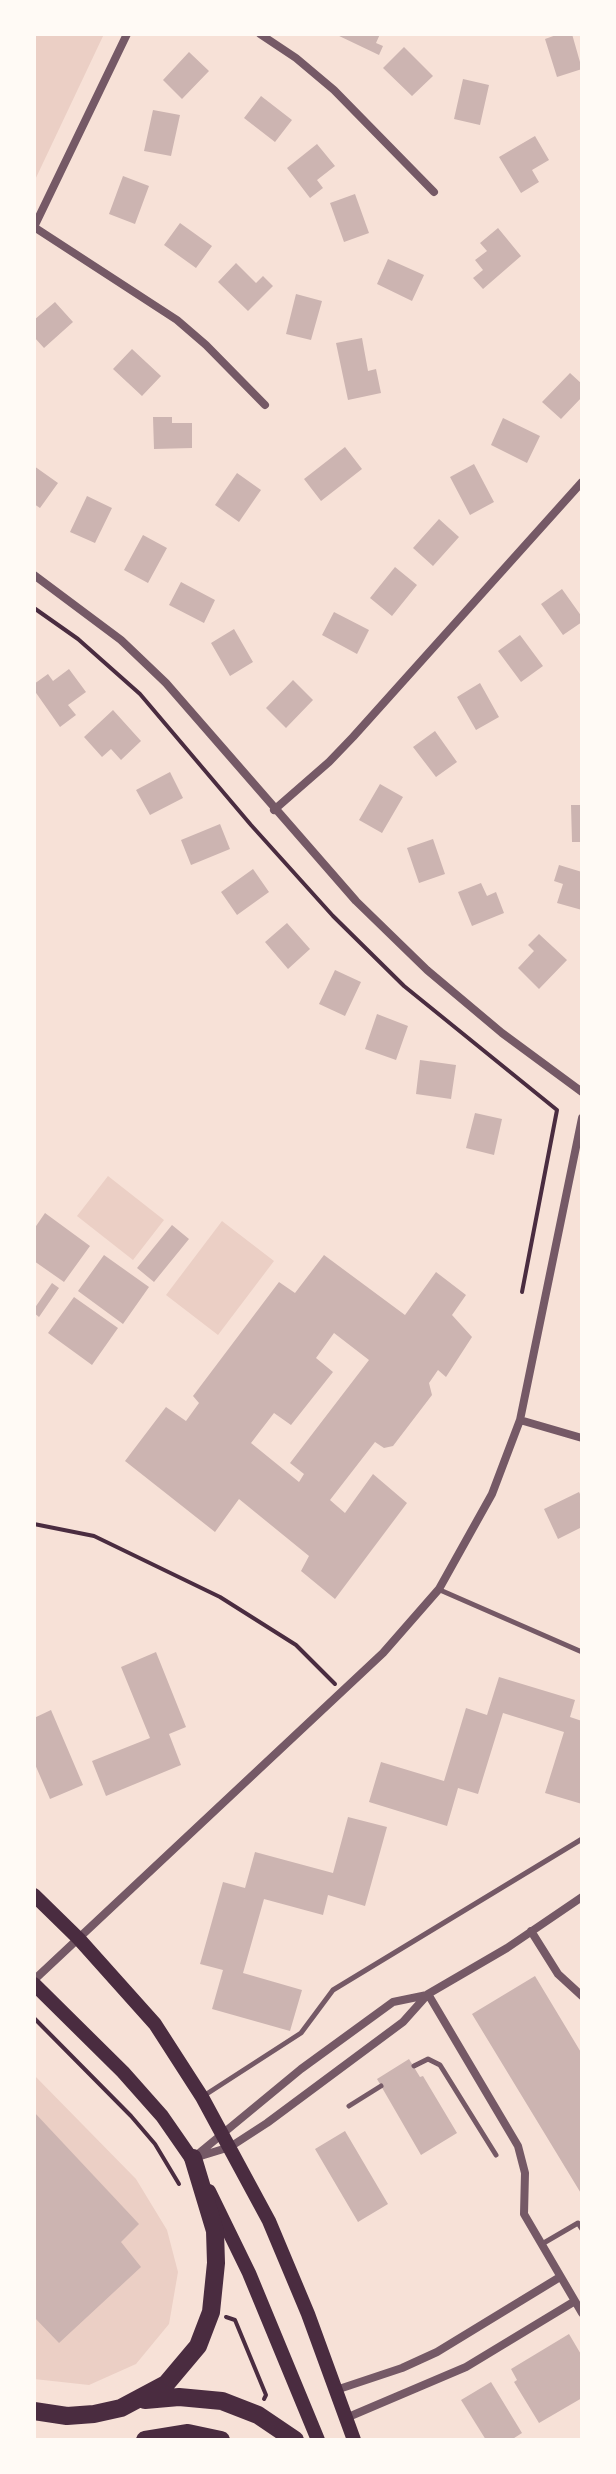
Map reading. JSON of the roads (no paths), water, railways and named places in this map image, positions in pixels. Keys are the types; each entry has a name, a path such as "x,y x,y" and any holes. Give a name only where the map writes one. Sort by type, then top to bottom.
{"highway":[{"path":"34,2411 67,2416 121,2408 166,2384 198,2346 211,2312 216,2263 215,2231 193,2158"},
{"path":"134,2401 179,2397 222,2401 258,2415 295,2440"},
{"path":"145,2440 188,2433 221,2440"}],"main road":[{"path":"34,1895 79,1939 155,2024 202,2097 269,2221 354,2440"},
{"path":"34,1982 123,2072 162,2116 193,2158 249,2273 318,2440"}],"street":[{"path":"127,34 34,227 177,320 265,405"},
{"path":"260,34 296,58 334,90 434,192"},
{"path":"274,810 353,737 582,482"},
{"path":"34,575 98,621 166,683 356,901 427,970 502,1033 582,1092"},
{"path":"34,1982 383,1653 439,1589 485,1509 520,1420 582,1118"},
{"path":"520,1420 582,1438"},
{"path":"193,2158 227,2140 403,2022 428,1994 582,1897"},
{"path":"531,1931 558,1974 582,1996"},
{"path":"193,2158 227,2140 301,2069 393,2002 428,1994"},
{"path":"346,2418 457,2372 579,2305 524,2214 525,2173 518,2146 428,1994"},
{"path":"336,2390 402,2368 437,2352 560,2277"}],"lane":[{"path":"439,1589 582,1652"},
{"path":"202,2097 301,2033 333,1990 582,1839"},
{"path":"414,2066 428,2059 440,2065 496,2155"},
{"path":"349,2106 381,2086"},
{"path":"541,2245 578,2223 582,2229"}]}
